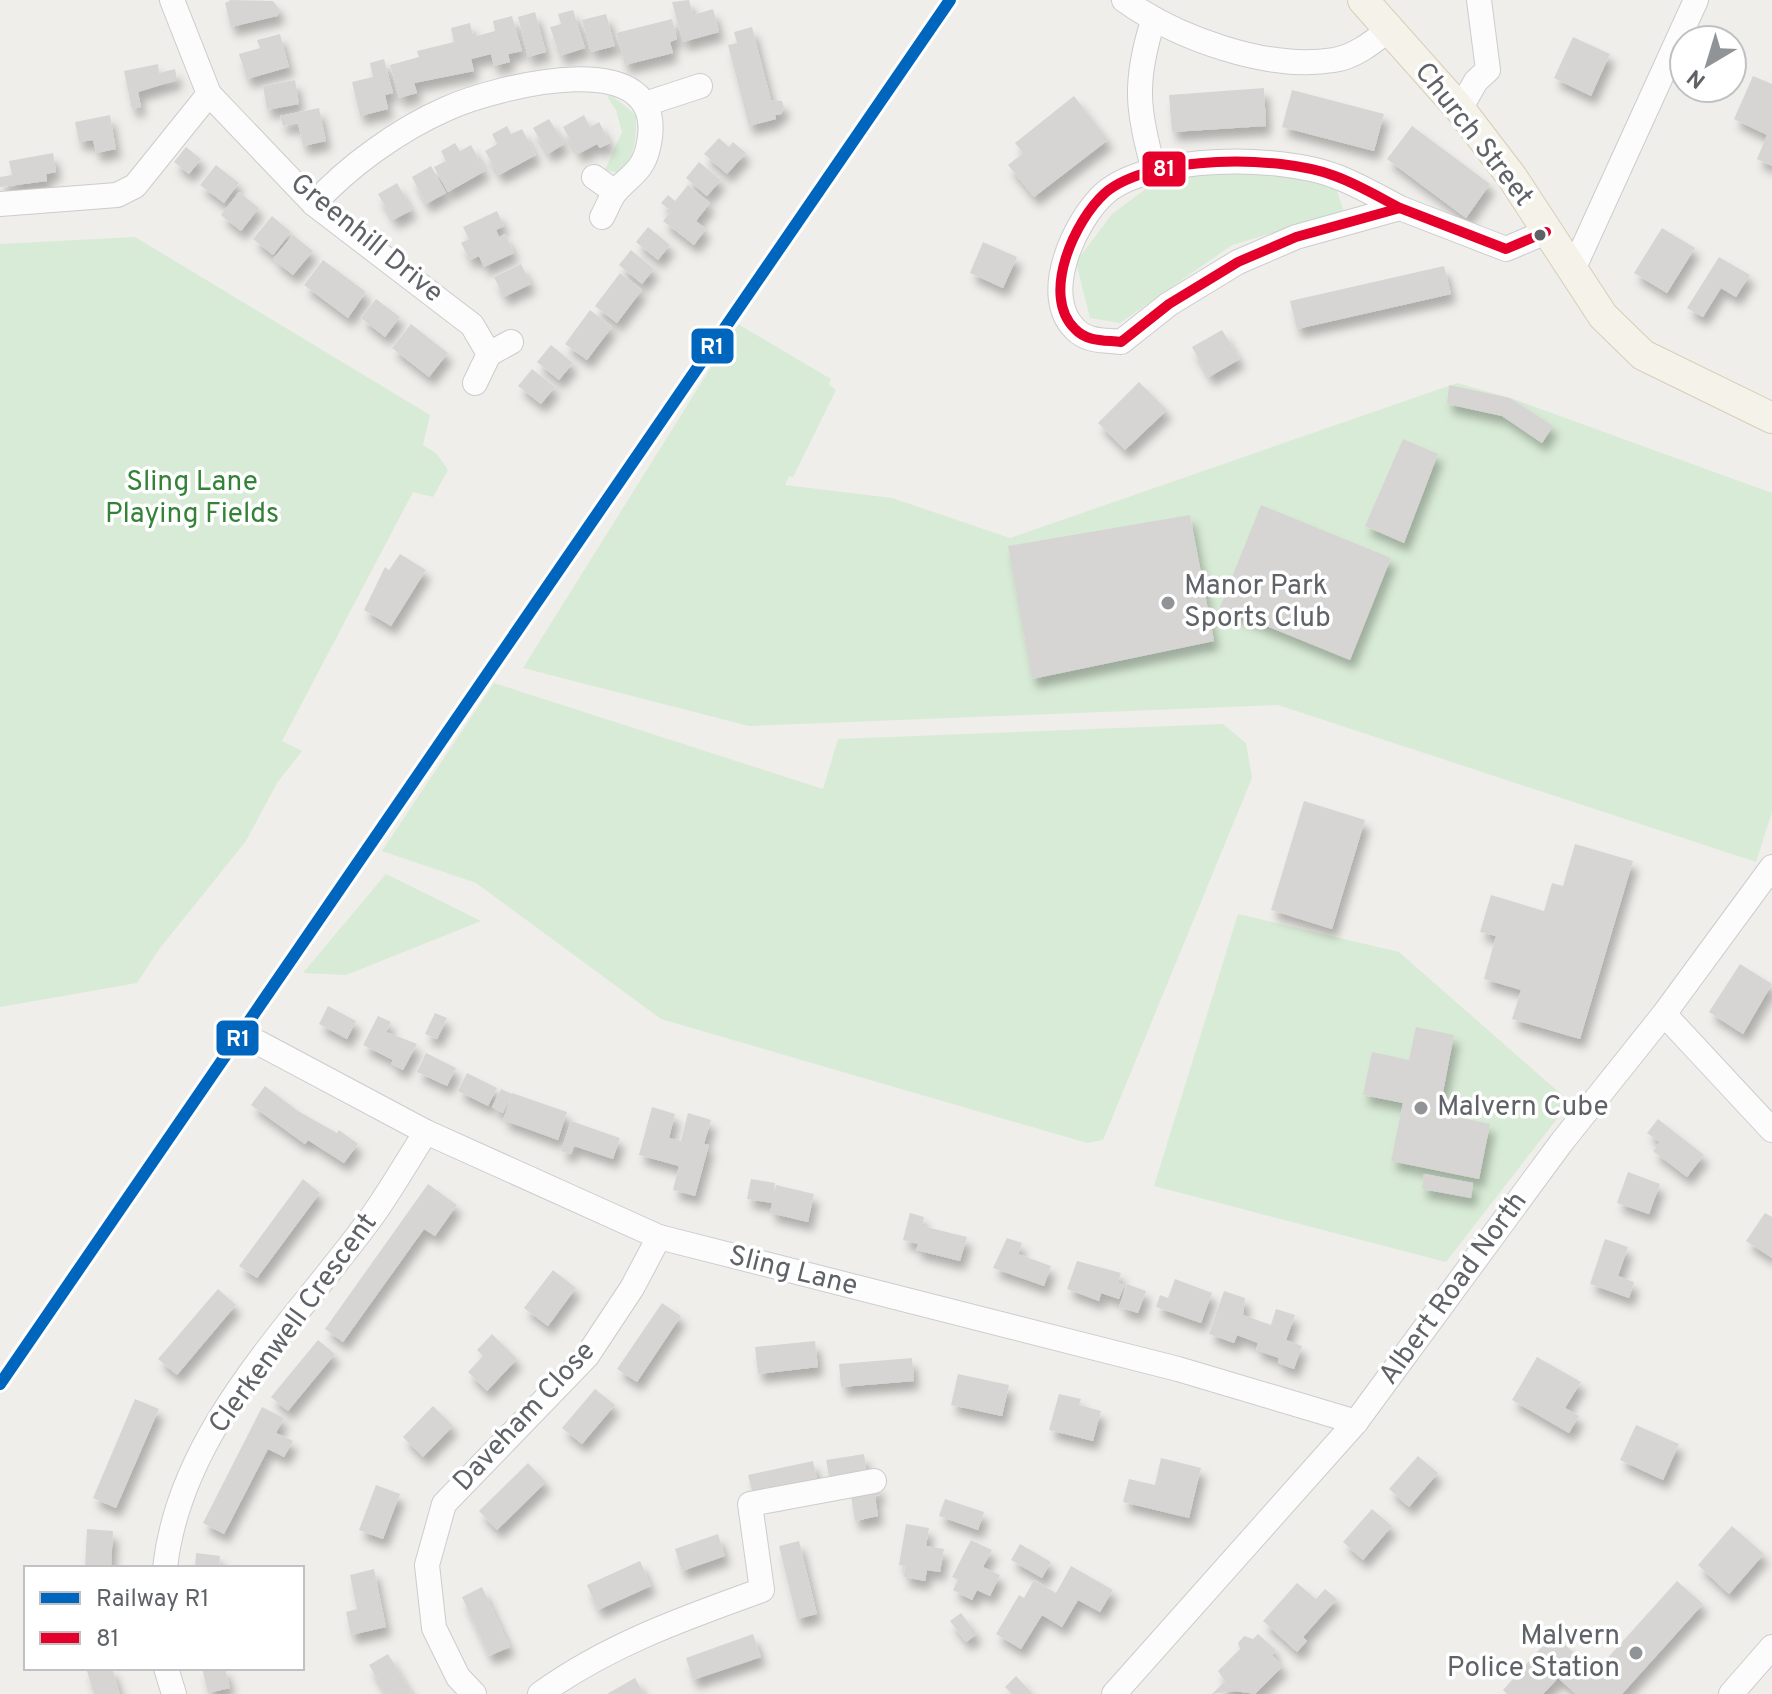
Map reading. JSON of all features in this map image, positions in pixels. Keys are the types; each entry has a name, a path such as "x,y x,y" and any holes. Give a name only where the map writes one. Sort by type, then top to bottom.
{"main road":[{"name":"Church Street","path":"1363,0 1387,31 1460,109 1512,177 1603,316 1643,355 1772,418"}],"street":[{"name":"Greenhill Drive","path":"172,0 209,94 314,204 472,325 489,354"},
{"path":"1124,0 1153,21 1252,57 1334,60 1366,48 1387,31"},
{"path":"1460,109 1469,91 1488,70 1479,0"},
{"path":"1572,272 1696,0"},
{"path":"1153,21 1139,85 1140,123 1154,170"},
{"path":"314,204 338,177 444,109 506,86 559,80 607,80 630,90 645,104 650,126 648,147 638,173 615,192 602,217"},
{"path":"645,104 700,86"},
{"path":"0,204 117,195 135,186 209,94"},
{"path":"1400,208 1296,237 1238,262 1169,304 1121,342 1090,339 1073,328 1060,296 1063,265 1079,225 1106,192 1154,170 1203,162 1270,163 1332,175 1400,208 1506,249 1546,232"},
{"path":"594,177 615,192"},
{"path":"475,383 489,354 511,342"},
{"name":"Albert Road North","path":"1114,1694 1356,1422 1561,1143 1664,1014 1772,867"},
{"path":"1664,1014 1772,1130"},
{"name":"Sling Lane","path":"259,1043 426,1132 659,1237 1178,1369 1356,1422"},
{"name":"Clerkenwell Crescent","path":"165,1566 170,1528 219,1418 373,1214 426,1132"},
{"name":"Daveham Close","path":"474,1694 458,1677 434,1628 427,1565 444,1504 587,1356 632,1288 659,1237"},
{"path":"540,1694 608,1651 679,1620 762,1590 750,1504 874,1481"},
{"path":"1731,1694 1772,1647"},
{"path":"167,1670 174,1694"}],"green space":[{"path":"611,95 636,115 634,146 620,173 605,170 622,132 616,110 607,96"},
{"path":"1231,171 1334,182 1344,212 1232,245 1120,323 1090,318 1076,262 1112,214 1159,179"},
{"name":"Sling Lane Playing Fields","path":"135,237 430,415 423,445 437,454 448,470 433,497 413,492 282,741 302,751 277,783 246,841 160,948 137,983 0,1007 0,244"},
{"name":"Manor Park Sports Club","path":"738,324 831,379 829,385 836,390 793,477 789,476 785,485 892,498 1010,538 1457,383 1510,398 1772,493 1772,812 1756,862 1278,705 749,726 523,668"},
{"path":"494,683 823,789 838,739 1223,724 1246,743 1252,778 1103,1140 1087,1143 661,1019 476,883 382,851"},
{"path":"386,874 481,921 346,975 303,973"},
{"path":"1238,914 1399,952 1570,1102 1446,1262 1154,1186"}],"building":[{"path":"231,0 273,1 280,10 277,16 231,27 225,3"},
{"path":"689,0 693,15 713,9 719,32 683,42 672,2"},
{"path":"573,10 585,48 560,56 550,27 561,24 558,14"},
{"path":"535,12 546,52 528,57 518,17"},
{"path":"606,14 615,46 591,52 582,20"},
{"path":"512,16 522,51 508,54 510,62 494,66 491,54 471,59 474,71 414,83 417,93 399,98 390,65 419,57 417,51 454,42 451,28 470,23 473,37 495,31 493,21"},
{"path":"672,19 677,39 670,42 673,53 625,65 616,33"},
{"path":"752,27 771,100 782,101 784,108 781,114 775,115 776,119 749,126 728,45 737,43 734,32"},
{"path":"280,34 289,67 247,79 239,54 260,48 257,40"},
{"path":"1573,37 1610,54 1591,96 1554,78"},
{"path":"384,59 393,93 385,95 388,109 360,116 352,82 373,77 370,63"},
{"path":"158,64 159,73 175,69 177,80 138,92 141,107 132,109 124,71"},
{"path":"1753,76 1772,84 1772,166 1757,159 1767,135 1734,119 1741,104 1748,104 1748,87"},
{"path":"295,80 299,104 267,110 263,86"},
{"path":"1264,88 1266,126 1172,132 1169,95"},
{"path":"1292,90 1384,114 1374,151 1282,127"},
{"path":"1074,96 1108,140 1034,197 1008,165 1023,153 1015,143"},
{"path":"319,108 326,141 303,146 298,123 283,126 280,116"},
{"path":"110,115 116,149 96,153 93,140 79,142 75,122"},
{"path":"584,115 590,127 599,122 610,143 600,148 597,144 578,154 563,127"},
{"path":"549,119 564,144 548,154 533,128"},
{"path":"507,126 511,134 522,129 536,155 499,175 485,151 497,144 492,134"},
{"path":"1412,126 1490,184 1466,218 1387,159"},
{"path":"719,138 729,147 733,142 746,153 727,174 704,154"},
{"path":"455,143 460,151 471,145 485,171 448,192 434,167 446,161 441,151"},
{"path":"186,147 201,159 189,174 174,162"},
{"path":"53,153 56,172 46,174 47,181 0,187 0,177 12,175 9,161"},
{"path":"699,162 721,180 707,196 686,178"},
{"path":"216,165 239,183 224,203 200,185"},
{"path":"431,166 446,193 426,204 412,177"},
{"path":"397,183 412,210 393,220 378,194"},
{"path":"688,185 710,203 696,221 706,229 694,245 663,221 671,211 661,203 668,195 675,201"},
{"path":"239,192 259,208 241,231 221,215"},
{"path":"497,211 504,226 496,230 499,237 505,234 514,253 484,267 479,256 470,260 461,243 469,239 463,227"},
{"path":"272,216 291,232 273,255 253,239"},
{"path":"648,227 670,245 658,260 636,242"},
{"path":"1662,228 1695,248 1667,293 1634,273"},
{"path":"293,235 313,251 293,275 273,259"},
{"path":"983,242 1017,257 1003,288 970,273"},
{"path":"631,250 654,269 642,284 619,265"},
{"path":"1719,257 1750,275 1736,297 1721,288 1703,317 1687,308"},
{"path":"323,260 366,292 348,318 304,285"},
{"path":"521,264 531,284 504,297 494,277"},
{"path":"1444,266 1451,294 1297,329 1290,301"},
{"path":"620,273 642,290 617,323 595,306"},
{"path":"376,299 400,317 385,337 361,318"},
{"path":"590,310 612,327 587,360 565,344"},
{"path":"411,324 448,353 429,377 392,348"},
{"path":"1222,330 1240,359 1209,377 1192,347"},
{"path":"551,345 573,363 559,380 537,362"},
{"path":"532,369 555,387 541,404 518,386"},
{"path":"1139,382 1167,410 1125,450 1098,423"},
{"path":"1449,385 1510,398 1553,426 1542,443 1502,416 1447,404"},
{"path":"1403,439 1438,454 1404,543 1365,526"},
{"path":"1261,505 1391,558 1350,660 1220,607"},
{"path":"1190,515 1214,641 1032,679 1008,546"},
{"path":"400,554 426,570 391,626 364,610 385,567 389,570"},
{"path":"1304,801 1365,820 1332,929 1271,910"},
{"path":"1575,844 1633,861 1580,1039 1512,1019 1521,990 1484,979 1496,936 1480,932 1491,895 1544,911 1552,883 1563,886"},
{"path":"1740,964 1772,984 1743,1034 1709,1012"},
{"path":"328,1006 356,1021 347,1039 319,1024"},
{"path":"435,1013 447,1018 437,1039 425,1034"},
{"path":"378,1016 391,1022 386,1032 417,1044 403,1070 391,1064 393,1060 363,1045"},
{"name":"Malvern Cube","path":"1416,1027 1454,1035 1439,1113 1490,1124 1479,1179 1391,1161 1403,1103 1363,1095 1372,1052 1409,1060"},
{"path":"426,1053 456,1068 447,1086 417,1072"},
{"path":"467,1073 497,1088 488,1106 458,1091"},
{"path":"265,1086 298,1111 337,1133 339,1130 358,1144 344,1163 308,1140 305,1144 251,1105"},
{"path":"501,1089 512,1094 503,1113 492,1107"},
{"path":"512,1093 567,1112 558,1140 503,1120"},
{"path":"652,1107 675,1114 669,1138 681,1141 688,1113 711,1120 704,1144 709,1145 695,1196 673,1190 679,1166 639,1155"},
{"path":"1658,1119 1704,1155 1687,1177 1653,1151 1660,1142 1647,1133"},
{"path":"571,1121 620,1138 613,1159 574,1146 571,1154 561,1151"},
{"path":"1628,1172 1660,1184 1649,1214 1617,1203"},
{"path":"1424,1174 1473,1183 1471,1198 1422,1189"},
{"path":"303,1179 320,1193 257,1278 239,1266"},
{"path":"751,1179 775,1183 773,1197 776,1185 814,1194 808,1222 770,1213 772,1203 747,1199"},
{"path":"428,1184 457,1205 435,1236 424,1229 343,1342 325,1329"},
{"path":"910,1213 924,1217 922,1226 967,1237 960,1261 916,1250 918,1244 903,1240"},
{"path":"1765,1213 1772,1217 1772,1258 1746,1241"},
{"path":"1007,1238 1022,1243 1018,1254 1051,1266 1044,1286 993,1268"},
{"path":"1605,1239 1628,1247 1618,1276 1634,1282 1629,1298 1590,1284"},
{"path":"1077,1261 1121,1273 1118,1283 1124,1285 1119,1299 1101,1293 1099,1301 1067,1289"},
{"path":"553,1270 576,1288 548,1326 524,1308"},
{"path":"1175,1279 1212,1293 1201,1323 1156,1307 1160,1295 1168,1298"},
{"path":"1127,1284 1146,1291 1138,1313 1119,1307"},
{"path":"218,1289 236,1305 177,1375 158,1359"},
{"path":"1224,1291 1245,1298 1243,1315 1271,1325 1276,1309 1295,1315 1286,1340 1302,1346 1294,1369 1278,1363 1279,1358 1256,1350 1258,1343 1237,1335 1234,1343 1209,1334"},
{"path":"662,1303 681,1316 637,1382 617,1369"},
{"path":"492,1334 517,1359 487,1391 468,1372 483,1356 477,1350"},
{"path":"318,1340 335,1354 288,1411 271,1397"},
{"path":"815,1341 818,1367 758,1374 755,1347"},
{"path":"1537,1357 1581,1382 1565,1408 1579,1416 1569,1433 1512,1400"},
{"path":"912,1358 914,1381 841,1387 839,1364"},
{"path":"958,1374 1009,1385 1002,1416 951,1405"},
{"path":"595,1389 615,1405 582,1444 562,1428"},
{"path":"1059,1394 1081,1399 1079,1405 1101,1411 1093,1441 1049,1430"},
{"path":"135,1399 159,1409 116,1508 93,1498"},
{"path":"433,1406 453,1426 423,1457 403,1437"},
{"path":"262,1407 284,1418 276,1433 293,1441 284,1457 268,1449 224,1534 203,1523"},
{"path":"1636,1425 1679,1444 1663,1480 1620,1460"},
{"path":"864,1454 867,1476 830,1482 826,1460"},
{"path":"1418,1456 1438,1473 1409,1507 1389,1489"},
{"path":"1161,1458 1201,1468 1189,1518 1123,1502 1129,1479 1155,1485"},
{"path":"813,1461 818,1484 754,1498 748,1475"},
{"path":"528,1463 546,1482 497,1530 479,1511"},
{"path":"877,1483 880,1495 875,1496 878,1516 855,1521 851,1497"},
{"path":"376,1485 400,1494 383,1539 359,1530"},
{"path":"945,1499 984,1512 978,1530 939,1516"},
{"path":"1372,1509 1392,1526 1363,1560 1343,1542"},
{"path":"906,1524 929,1528 926,1546 944,1549 940,1572 927,1570 925,1581 904,1577 905,1566 899,1565"},
{"path":"1732,1526 1764,1554 1729,1594 1698,1565"},
{"path":"87,1529 113,1531 111,1566 85,1566"},
{"path":"718,1534 725,1556 682,1571 675,1549"},
{"path":"971,1540 992,1550 983,1567 1000,1575 990,1596 977,1590 972,1600 953,1590 958,1580 952,1577"},
{"path":"799,1541 817,1614 797,1619 779,1546"},
{"path":"1020,1544 1051,1562 1042,1578 1011,1560"},
{"path":"196,1553 220,1556 219,1566 195,1566"},
{"path":"640,1561 651,1586 598,1610 587,1585"},
{"path":"1071,1566 1113,1590 1100,1612 1078,1600 1062,1627 1042,1615 1021,1649 996,1634 1019,1595 1024,1598 1034,1580 1056,1593"},
{"path":"374,1569 386,1627 351,1635 346,1612 357,1609 350,1575"},
{"name":"Malvern Police Station","path":"1677,1581 1703,1604 1622,1694 1576,1694 1558,1678 1543,1694 1507,1694 1503,1690 1553,1634 1595,1672"},
{"path":"1297,1583 1316,1599 1325,1589 1337,1599 1303,1637 1307,1641 1297,1652 1263,1621"},
{"path":"482,1587 510,1647 489,1656 462,1597"},
{"path":"961,1613 977,1634 966,1642 950,1621"},
{"path":"753,1634 761,1657 693,1680 686,1658"},
{"path":"1258,1634 1276,1650 1272,1655 1283,1666 1255,1694 1235,1691 1212,1694 1225,1681 1218,1671 1240,1649 1238,1643 1244,1636 1253,1639"},
{"path":"388,1654 412,1694 386,1694 369,1665"},
{"path":"87,1670 113,1670 120,1694 94,1694"},
{"path":"202,1670 226,1670 230,1688 208,1693"},
{"path":"1016,1676 1030,1691 1027,1694 1012,1694 1005,1687"},
{"path":"635,1678 644,1694 607,1694"}],"rail line":[{"name":"R1","path":"0,1384 950,0"}],"transit line":[{"name":"81","path":"1400,208 1335,176 1283,164 1217,162 1153,171 1126,180 1105,193 1083,221 1073,239 1061,278 1065,315 1075,329 1085,336 1121,342 1169,304 1238,262 1296,237 1400,208 1506,249 1546,232"}],"place":[{"name":"Manor Park Sports Club","path":"1168,603"},
{"name":"Malvern Cube","path":"1421,1108"},
{"name":"Malvern Police Station","path":"1636,1653"}]}
